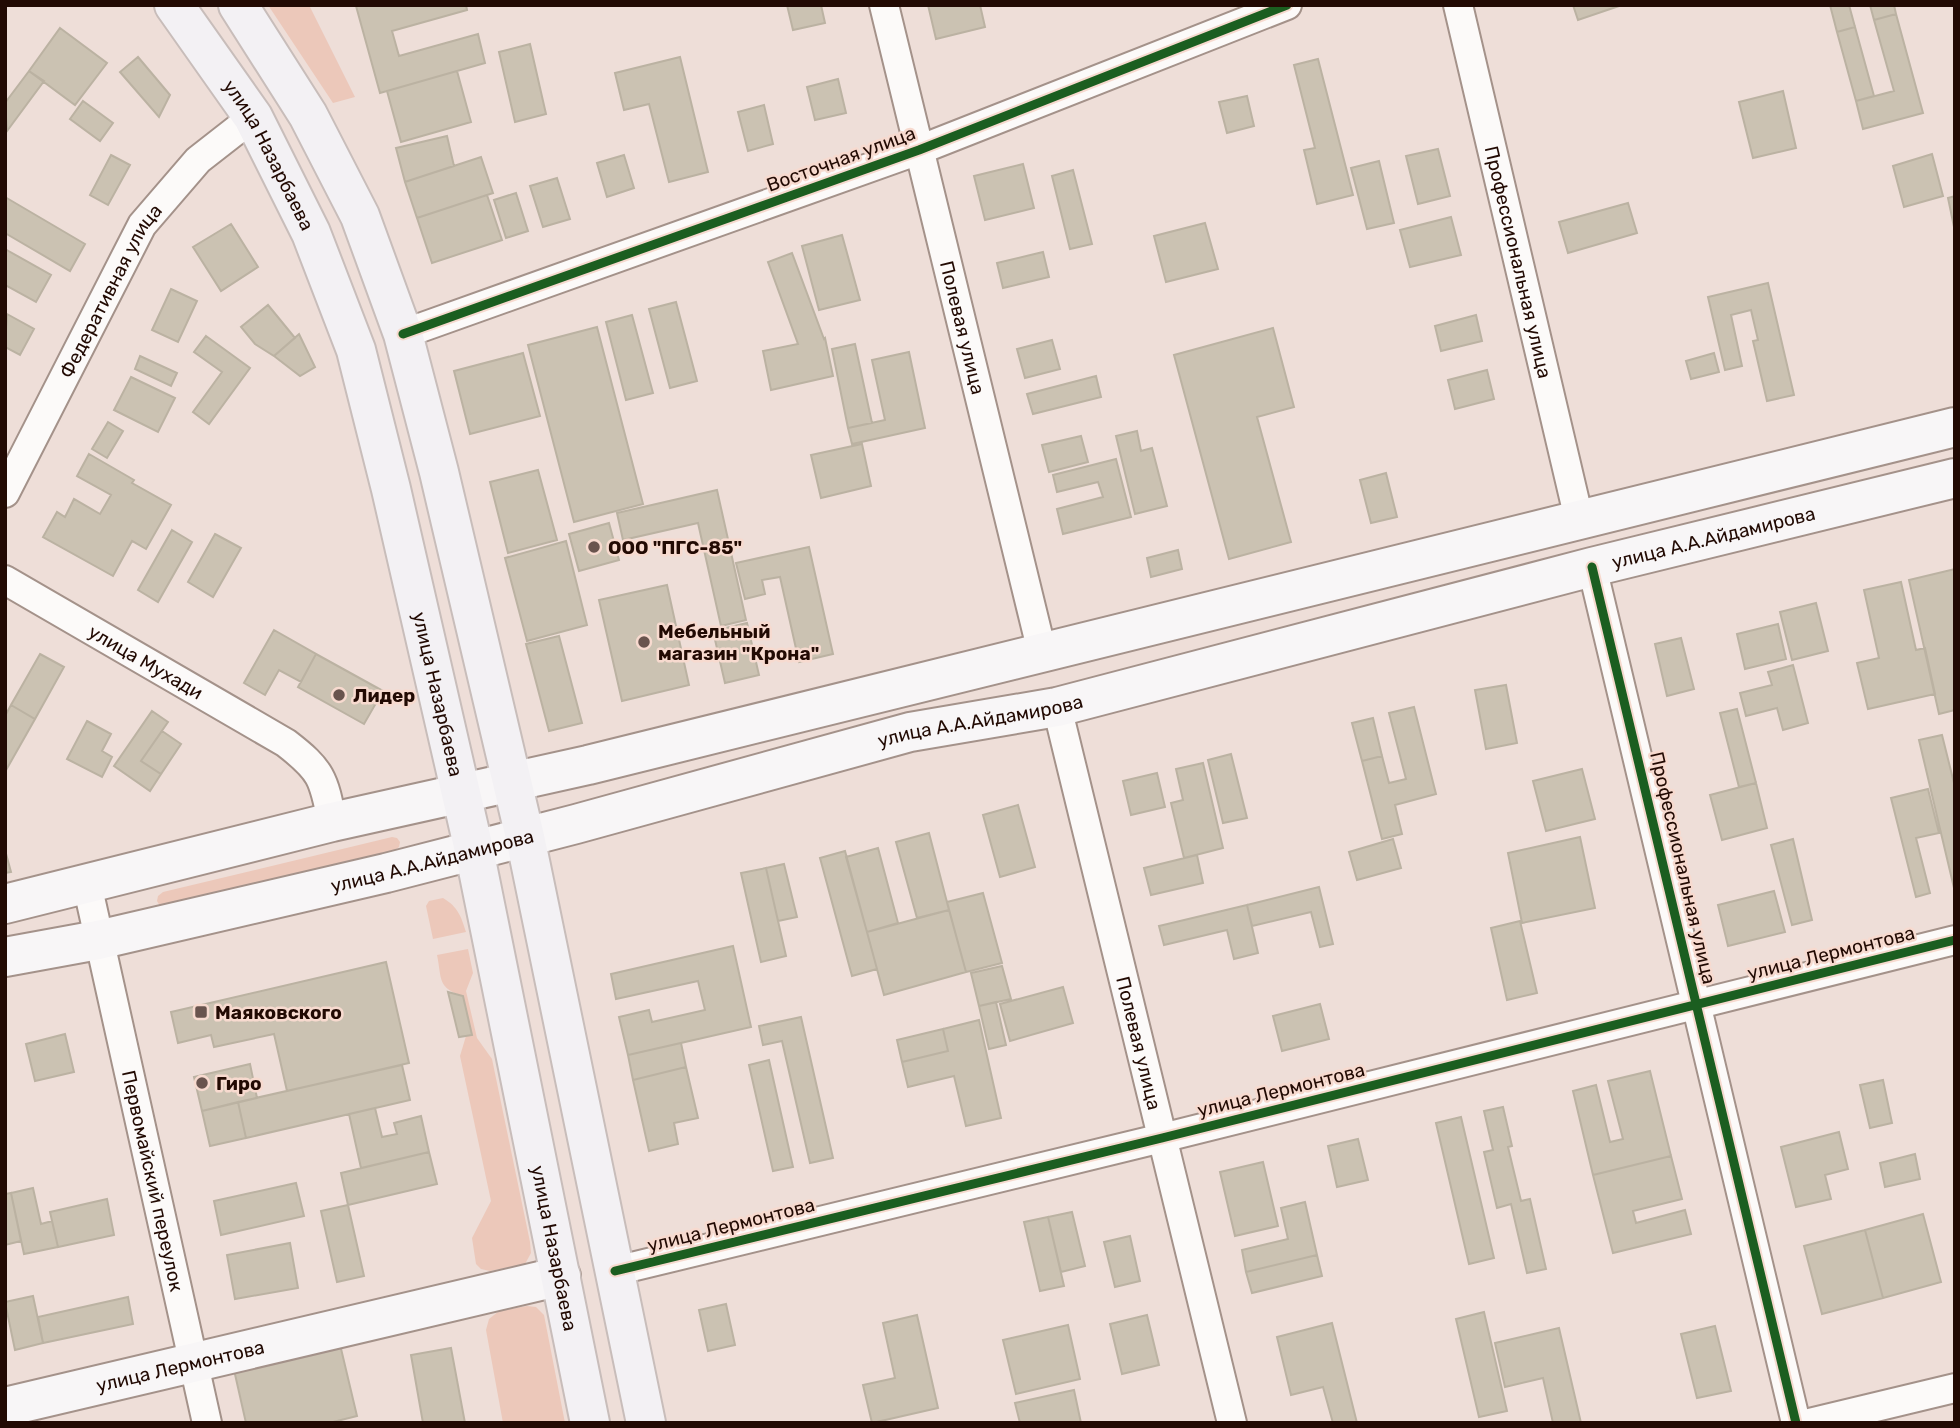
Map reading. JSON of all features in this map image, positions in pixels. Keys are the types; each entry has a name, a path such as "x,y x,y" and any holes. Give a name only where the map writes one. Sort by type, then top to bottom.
{"main road":[{"name":"улица Назарбаева","path":"174,5 253,117 311,233 356,350 462,793 590,1423"},
{"path":"238,5 308,115 360,216 403,334 439,472 512,782 646,1423"},
{"path":"5,904 332,822 588,765 1955,427"},
{"name":"улица А.А.Айдамирова","path":"5,957 98,940 474,850 910,732 1057,707 1592,567 1955,478"},
{"path":"901,688 910,732"},
{"name":"улица Лермонтова","path":"5,1408 193,1361 561,1276"}],"street":[{"name":"Полевая улица","path":"884,5 1042,652"},
{"name":"Восточная улица","path":"403,334 919,150 1287,5"},
{"name":"Профессиональная улица","path":"1458,5 1579,519"},
{"name":"Федеративная улица","path":"5,493 142,225 198,160 253,117"},
{"name":"Профессиональная улица","path":"1592,567 1796,1423"},
{"name":"улица Мухади","path":"5,580 286,743 312,763 325,784 332,822"},
{"name":"Полевая улица","path":"1057,707 1232,1423"},
{"name":"Первомайский переулок","path":"87,884 207,1423"},
{"name":"улица Лермонтова","path":"615,1271 1955,940"},
{"path":"1809,1423 1955,1388"}],"shaded area":[{"path":"268,5 309,5 355,97 333,103"},
{"path":"392,837 400,842 395,850 166,907 160,906 157,901 163,892"},
{"path":"443,898 458,912 466,932 433,939 426,906 429,901"},
{"path":"468,949 473,973 466,991 477,1038 492,1059 531,1253 525,1264 490,1271 481,1269 476,1264 472,1238 491,1201 460,1056 466,1036 472,1034 463,996 449,990 442,982 437,955"},
{"path":"536,1307 544,1315 565,1423 503,1423 486,1330 489,1319 499,1311"}],"building":[{"path":"466,5 467,10 392,31 399,56 478,34 485,63 380,93 356,6"},
{"path":"787,5 821,5 825,23 793,30"},
{"path":"928,5 980,5 985,27 936,39"},
{"path":"1573,5 1622,5 1578,20"},
{"path":"1830,5 1849,5 1855,27 1837,32"},
{"path":"1870,5 1894,5 1896,14 1874,20"},
{"path":"1896,14 1923,113 1863,129 1856,101 1894,91 1874,20"},
{"path":"1855,27 1874,96 1856,101 1837,32"},
{"path":"60,28 107,63 75,105 29,71"},
{"path":"530,44 546,114 515,122 499,52"},
{"path":"138,57 170,95 159,117 120,72"},
{"path":"680,57 708,172 669,182 649,104 624,110 615,73"},
{"path":"1318,59 1353,195 1317,204 1304,150 1315,148 1294,65"},
{"path":"29,71 44,81 7,131 5,103"},
{"path":"457,71 471,122 401,142 387,91"},
{"path":"838,79 846,113 815,120 807,87"},
{"path":"1783,91 1796,148 1753,158 1739,102"},
{"path":"1247,96 1254,126 1227,133 1219,102"},
{"path":"83,101 113,123 100,141 70,119"},
{"path":"764,105 773,144 748,151 738,112"},
{"path":"447,136 454,166 405,182 396,148"},
{"path":"1438,149 1450,196 1418,204 1406,156"},
{"path":"1932,154 1943,196 1904,207 1893,166"},
{"path":"111,155 130,165 108,205 90,195"},
{"path":"624,155 634,188 607,197 597,163"},
{"path":"481,157 493,193 417,218 405,182"},
{"path":"1379,161 1394,223 1367,229 1351,168"},
{"path":"1023,164 1034,208 985,220 974,176"},
{"path":"1073,170 1092,244 1070,249 1052,176"},
{"path":"557,178 570,219 543,227 530,186"},
{"path":"516,193 528,231 506,238 494,200"},
{"path":"487,195 502,240 432,263 417,218"},
{"path":"1955,196 1955,227 1954,227 1948,198"},
{"path":"5,197 85,244 70,271 5,233"},
{"path":"1628,203 1637,233 1568,253 1559,222"},
{"path":"1451,217 1461,255 1410,267 1400,230"},
{"path":"1205,223 1218,269 1166,282 1154,236"},
{"path":"231,224 258,267 221,291 193,247"},
{"path":"842,235 860,300 819,310 802,246"},
{"path":"5,249 51,275 36,302 5,285"},
{"path":"1043,252 1049,277 1003,288 997,263"},
{"path":"792,253 825,338 833,376 771,390 763,351 798,344 768,262"},
{"path":"1768,283 1794,395 1767,401 1753,341 1758,340 1751,310 1731,315 1742,366 1725,370 1708,297"},
{"path":"171,289 197,301 178,342 152,330"},
{"path":"676,302 697,381 670,388 649,309"},
{"path":"268,305 295,338 274,356 255,344 241,327"},
{"path":"7,314 34,329 20,355 5,347"},
{"path":"632,315 653,393 626,400 606,322"},
{"path":"1476,315 1482,341 1441,351 1435,326"},
{"path":"597,327 643,504 574,522 528,345"},
{"path":"1273,328 1294,407 1257,417 1291,542 1229,559 1174,355"},
{"path":"299,334 315,367 300,376 274,356"},
{"path":"206,336 250,368 209,424 193,412 222,372 194,352"},
{"path":"1052,340 1060,369 1025,378 1017,349"},
{"path":"855,344 872,423 848,428 832,349"},
{"path":"909,352 925,428 852,444 848,428 885,420 872,360"},
{"path":"523,353 540,416 470,434 454,371"},
{"path":"1714,353 1719,372 1691,379 1686,361"},
{"path":"140,356 177,373 171,386 135,369"},
{"path":"1487,370 1494,399 1455,409 1448,380"},
{"path":"1096,376 1101,397 1033,414 1027,394"},
{"path":"131,377 175,398 158,432 114,410"},
{"path":"108,422 123,431 107,458 92,449"},
{"path":"1137,431 1141,451 1152,448 1167,506 1135,514 1116,436"},
{"path":"1081,436 1088,462 1049,472 1042,445"},
{"path":"862,444 871,486 821,498 811,455"},
{"path":"89,454 171,505 146,549 132,541 113,576 43,537 57,512 65,517 74,499 100,514 111,495 77,476"},
{"path":"1116,459 1131,517 1063,534 1057,509 1103,497 1098,482 1057,492 1053,475"},
{"path":"538,470 557,540 508,553 490,482"},
{"path":"1386,473 1397,517 1371,523 1360,480"},
{"path":"717,490 746,620 721,626 698,523 623,540 617,513"},
{"name":"ООО \"ПГС-85\"","path":"609,523 619,560 579,571 569,534"},
{"path":"172,530 192,542 158,602 138,590"},
{"path":"215,534 241,548 213,597 188,582"},
{"path":"566,541 587,625 527,641 505,558"},
{"path":"809,547 833,654 799,662 780,577 762,580 765,594 745,599 736,563"},
{"path":"1178,550 1182,569 1151,577 1147,558"},
{"path":"1955,569 1955,710 1939,714 1909,580"},
{"path":"1901,582 1916,650 1925,648 1935,694 1868,709 1857,663 1879,658 1864,590"},
{"name":"Мебельный магазин \"Крона\"","path":"667,585 689,685 622,701 599,600"},
{"path":"1816,603 1828,651 1792,660 1780,612"},
{"path":"747,623 759,675 725,683 713,631"},
{"path":"1778,624 1786,659 1745,669 1737,634"},
{"path":"274,630 316,654 301,682 279,670 265,695 244,683"},
{"path":"559,636 582,723 549,731 526,644"},
{"path":"1681,638 1694,689 1667,696 1655,644"},
{"path":"40,654 64,667 35,719 11,705"},
{"path":"316,654 383,691 364,724 298,687"},
{"path":"1793,665 1808,723 1783,730 1777,708 1746,716 1740,693 1772,685 1768,672"},
{"path":"1506,685 1517,743 1486,749 1475,690"},
{"path":"11,705 35,719 5,772 5,716"},
{"path":"1414,707 1436,794 1395,805 1402,834 1382,839 1362,761 1382,756 1389,783 1406,779 1389,713"},
{"path":"1737,709 1756,783 1739,787 1720,713"},
{"path":"152,711 168,722 141,761 161,774 150,791 114,766"},
{"path":"1373,718 1382,756 1362,761 1352,723"},
{"path":"87,721 111,734 102,751 112,757 102,777 67,759"},
{"path":"162,731 181,744 161,774 141,761"},
{"path":"1942,735 1955,787 1954,888 1919,740"},
{"path":"1231,754 1247,818 1223,823 1208,760"},
{"path":"1203,763 1223,848 1184,858 1171,803 1183,800 1176,769"},
{"path":"1582,769 1595,819 1546,831 1533,781"},
{"path":"1157,773 1165,807 1131,815 1123,781"},
{"path":"1756,783 1767,828 1722,840 1710,795"},
{"path":"1928,789 1939,833 1916,838 1930,893 1916,897 1891,798"},
{"path":"1018,805 1035,867 1000,877 983,815"},
{"path":"929,833 949,910 917,918 896,842"},
{"path":"1580,837 1595,908 1522,923 1508,853"},
{"path":"1393,839 1401,868 1357,880 1349,852"},
{"path":"1793,839 1812,920 1792,925 1771,845"},
{"path":"878,848 898,923 867,932 846,857"},
{"path":"5,850 11,872 5,873"},
{"path":"845,851 877,969 852,976 820,858"},
{"path":"1197,855 1203,883 1151,895 1144,868"},
{"path":"784,864 797,917 778,921 766,868"},
{"path":"766,868 786,956 761,962 741,873"},
{"path":"1319,887 1333,944 1320,947 1311,912 1252,926 1247,905"},
{"path":"1774,891 1785,932 1728,946 1718,905"},
{"path":"983,893 1002,963 966,972 947,902"},
{"path":"1247,905 1258,953 1234,959 1227,930 1164,945 1159,926"},
{"path":"949,910 966,972 884,995 867,932"},
{"path":"1520,921 1537,993 1507,1000 1491,928"},
{"path":"733,946 751,1027 628,1055 619,1017 649,1010 652,1022 705,1010 698,981 616,999 611,974"},
{"path":"386,962 409,1063 287,1091 274,1034 214,1047 211,1035 178,1043 171,1012"},
{"path":"1002,966 1011,999 979,1006 971,973"},
{"path":"1063,987 1073,1023 1010,1041 1000,1004"},
{"path":"448,992 463,996 472,1035 459,1037"},
{"path":"996,1002 1006,1045 989,1049 979,1006"},
{"path":"1320,1004 1329,1039 1282,1051 1273,1016"},
{"path":"801,1017 833,1158 810,1163 782,1041 763,1045 759,1026"},
{"path":"979,1020 1001,1118 966,1126 954,1076 908,1087 902,1062 948,1051 943,1029"},
{"path":"943,1029 948,1051 902,1062 897,1040"},
{"path":"65,1034 74,1072 35,1081 26,1044"},
{"path":"681,1043 686,1067 633,1080 628,1055"},
{"path":"769,1060 793,1167 773,1171 749,1065"},
{"path":"250,1064 257,1098 202,1111 194,1077"},
{"path":"402,1065 410,1100 246,1138 238,1102"},
{"path":"686,1067 698,1118 674,1123 678,1144 649,1151 633,1080"},
{"path":"1650,1071 1671,1156 1593,1175 1573,1091 1596,1085 1610,1142 1623,1139 1608,1081"},
{"path":"1883,1080 1892,1123 1870,1128 1860,1085"},
{"path":"238,1102 246,1138 210,1146 202,1111"},
{"path":"1503,1107 1512,1146 1508,1147 1521,1201 1530,1199 1546,1269 1527,1273 1511,1204 1497,1208 1484,1152 1493,1150 1484,1111"},
{"path":"375,1108 382,1137 397,1134 394,1123 421,1116 429,1152 361,1168 349,1114"},
{"path":"1461,1117 1494,1258 1469,1264 1436,1123"},
{"path":"1839,1132 1848,1169 1825,1175 1831,1199 1796,1207 1781,1147"},
{"path":"1358,1139 1368,1180 1337,1187 1328,1146"},
{"path":"429,1152 437,1184 348,1205 341,1173"},
{"path":"1915,1154 1920,1179 1885,1187 1880,1163"},
{"path":"1671,1156 1682,1199 1633,1211 1636,1223 1685,1210 1691,1234 1613,1253 1593,1175"},
{"path":"1263,1162 1278,1226 1235,1236 1220,1172"},
{"path":"296,1183 304,1216 221,1235 214,1201"},
{"path":"33,1188 41,1224 52,1221 58,1247 24,1254 11,1193"},
{"path":"11,1193 21,1241 5,1245 5,1194"},
{"path":"107,1199 114,1235 58,1247 50,1212"},
{"path":"1305,1202 1317,1255 1246,1272 1242,1250 1288,1239 1281,1208"},
{"path":"348,1205 364,1276 337,1282 321,1211"},
{"path":"1072,1212 1085,1266 1061,1272 1048,1217"},
{"path":"1923,1214 1941,1282 1883,1298 1865,1230"},
{"path":"1048,1217 1064,1286 1040,1291 1024,1222"},
{"path":"1865,1230 1883,1298 1822,1314 1804,1246"},
{"path":"1130,1236 1140,1281 1115,1287 1104,1242"},
{"path":"290,1243 298,1288 235,1299 227,1255"},
{"path":"1317,1255 1322,1276 1252,1293 1246,1272"},
{"path":"33,1296 43,1343 15,1350 5,1302"},
{"path":"128,1297 133,1324 43,1343 38,1317"},
{"path":"726,1304 735,1345 708,1351 699,1310"},
{"path":"1484,1312 1507,1411 1479,1417 1456,1319"},
{"path":"917,1315 938,1408 872,1423 863,1385 895,1378 883,1323"},
{"path":"1147,1315 1159,1365 1122,1374 1110,1324"},
{"path":"1332,1323 1357,1423 1333,1423 1323,1387 1291,1395 1277,1337"},
{"path":"1068,1325 1080,1379 1016,1394 1003,1340"},
{"path":"1715,1326 1731,1391 1697,1398 1681,1334"},
{"path":"1559,1328 1581,1423 1553,1423 1543,1378 1505,1387 1495,1343"},
{"path":"338,1336 357,1416 329,1423 246,1423 232,1361"},
{"path":"451,1348 465,1423 423,1423 411,1355"},
{"path":"1074,1390 1081,1423 1020,1423 1015,1403"}],"cycle path":[{"path":"403,334 919,150 1287,5"},
{"path":"1592,567 1796,1423"},
{"path":"615,1271 1955,940"}],"place":[{"name":"ООО \"ПГС-85\"","path":"594,547"},
{"name":"Мебельный магазин \"Крона\"","path":"644,642"},
{"name":"Лидер","path":"339,695"},
{"name":"Маяковского","path":"201,1012"},
{"name":"Гиро","path":"202,1083"}]}
